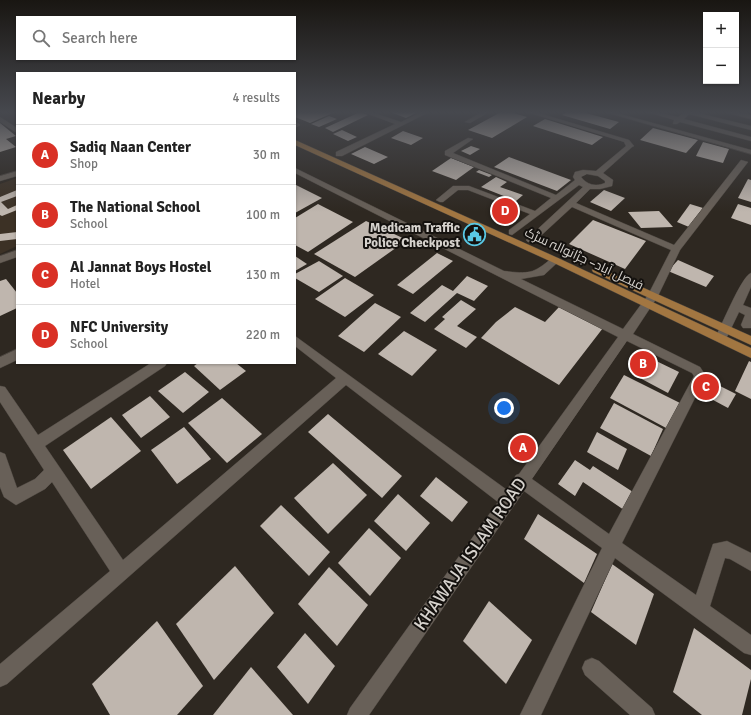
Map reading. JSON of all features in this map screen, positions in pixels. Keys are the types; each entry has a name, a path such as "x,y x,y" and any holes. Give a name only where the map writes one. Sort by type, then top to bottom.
{"main road":[{"name":"فیصل آباد– جڑانوالہ سڑک","path":"302,145 555,260 651,299"},
{"name":"فیصل آباد– جڑانوالہ سڑک","path":"319,145 531,240 723,334 751,352"},
{"name":"فیصل آباد– جڑانوالہ سڑک","path":"723,334 751,341"}],"street":[{"path":"339,154 357,145"},
{"path":"459,145 448,152 557,198"},
{"path":"598,173 630,145"},
{"path":"728,145 751,152"},
{"name":"KHAWAJA ISLAM ROAD","path":"356,715 521,480 651,299 676,249 744,162"},
{"path":"0,176 16,170"},
{"path":"296,171 625,336 696,370 700,376 612,545 530,715"},
{"path":"583,172 598,173 605,176 609,180 609,184 597,187 589,186 579,181 577,177 578,174 583,172"},
{"path":"0,180 16,174"},
{"path":"512,232 579,181"},
{"path":"531,240 589,186"},
{"path":"440,200 456,188 469,188 536,214"},
{"path":"570,204 676,249"},
{"path":"0,260 16,253"},
{"path":"502,274 520,276 540,273 555,260"},
{"path":"723,334 751,276"},
{"path":"736,306 751,313 747,325"},
{"path":"296,341 508,500"},
{"path":"0,363 16,355"},
{"path":"36,444 159,364"},
{"path":"0,677 345,378"},
{"path":"0,391 121,572"},
{"path":"0,459 9,492 16,497 40,484 53,471"},
{"path":"521,480 751,646"},
{"path":"700,609 719,550 724,548 732,551 751,563"},
{"path":"592,668 645,715"}],"shaded area":[{"path":"16,178 16,246 0,254 0,184"}],"building":[{"path":"0,145 14,145 16,147 0,152"},
{"path":"659,145 693,145 686,153"},
{"path":"701,145 716,145 729,149 723,163 696,156"},
{"path":"471,146 480,149 470,155 461,151"},
{"path":"365,147 388,157 374,164 351,154"},
{"path":"509,157 571,180 557,191 494,167"},
{"path":"451,158 474,167 456,180 432,171"},
{"path":"479,170 492,175 489,177 476,172"},
{"path":"496,177 507,182 500,187 523,195 516,201 481,187"},
{"path":"748,179 751,180 751,202 738,198"},
{"path":"296,185 322,198 296,212"},
{"path":"16,190 16,196 1,202 8,209 16,205 16,210 2,216 0,215 0,197"},
{"path":"604,190 625,198 611,211 590,202"},
{"path":"318,204 353,222 308,252 296,246 296,217"},
{"path":"690,204 703,208 689,227 677,222"},
{"path":"738,204 751,208 751,225 731,218"},
{"path":"659,211 673,227 641,228 628,212"},
{"path":"593,220 646,241 625,269 569,244"},
{"path":"366,221 407,240 355,277 314,254"},
{"path":"16,232 16,239 0,241 0,234"},
{"path":"437,253 453,261 413,294 397,285"},
{"path":"296,257 307,264 296,270"},
{"path":"678,260 714,276 706,287 668,271"},
{"path":"319,261 343,276 319,292 296,279 296,273"},
{"path":"467,276 488,286 474,301 457,293 425,322 410,313 442,285 453,291"},
{"path":"345,278 374,295 345,317 315,299"},
{"path":"6,279 16,292 16,308 0,316 0,281"},
{"path":"461,300 476,309 457,326 477,337 466,348 434,329 445,319 442,317"},
{"path":"375,303 401,317 364,352 338,336"},
{"path":"515,307 545,322 559,307 603,328 559,385 481,338 496,322"},
{"path":"404,331 437,350 412,376 378,354"},
{"path":"650,358 679,372 668,393 638,377"},
{"path":"749,361 751,362 751,399 735,391"},
{"path":"197,364 237,364 246,371 220,390 194,366"},
{"path":"185,372 209,392 183,413 158,391"},
{"path":"624,375 680,403 668,429 610,398"},
{"path":"708,380 736,394 728,408 700,393"},
{"path":"150,396 170,417 141,438 122,415"},
{"path":"222,398 262,434 227,463 188,423"},
{"path":"614,403 663,429 651,456 600,428"},
{"path":"328,414 402,476 382,498 308,432"},
{"path":"111,417 141,451 91,489 63,450"},
{"path":"184,427 211,459 177,484 151,450"},
{"path":"597,432 627,449 618,470 587,452"},
{"path":"575,460 590,470 593,466 633,492 624,510 583,482 575,496 558,484"},
{"path":"333,463 367,495 328,534 294,498"},
{"path":"436,477 468,502 452,522 420,496"},
{"path":"398,494 430,523 406,551 374,521"},
{"path":"281,505 330,552 309,576 260,526"},
{"path":"538,514 597,554 584,583 524,539"},
{"path":"369,528 401,558 370,596 338,563"},
{"path":"612,564 654,594 636,645 591,612"},
{"path":"235,566 274,613 214,680 176,624"},
{"path":"329,567 368,605 337,646 298,604"},
{"path":"489,601 532,640 506,684 463,641"},
{"path":"157,621 203,686 177,715 110,715 92,684"},
{"path":"694,628 751,670 751,679 742,715 702,715 673,692"},
{"path":"305,633 335,666 308,704 277,667"},
{"path":"251,667 293,715 213,715"}],"place":[{"name":"NFC University","path":"505,211"},
{"name":"Medicam Traffic Police Checkpost","path":"475,235"},
{"name":"The National School","path":"643,364"},
{"name":"Al Jannat Boys Hostel","path":"706,387"},
{"name":"Sadiq Naan Center","path":"523,448"}]}
